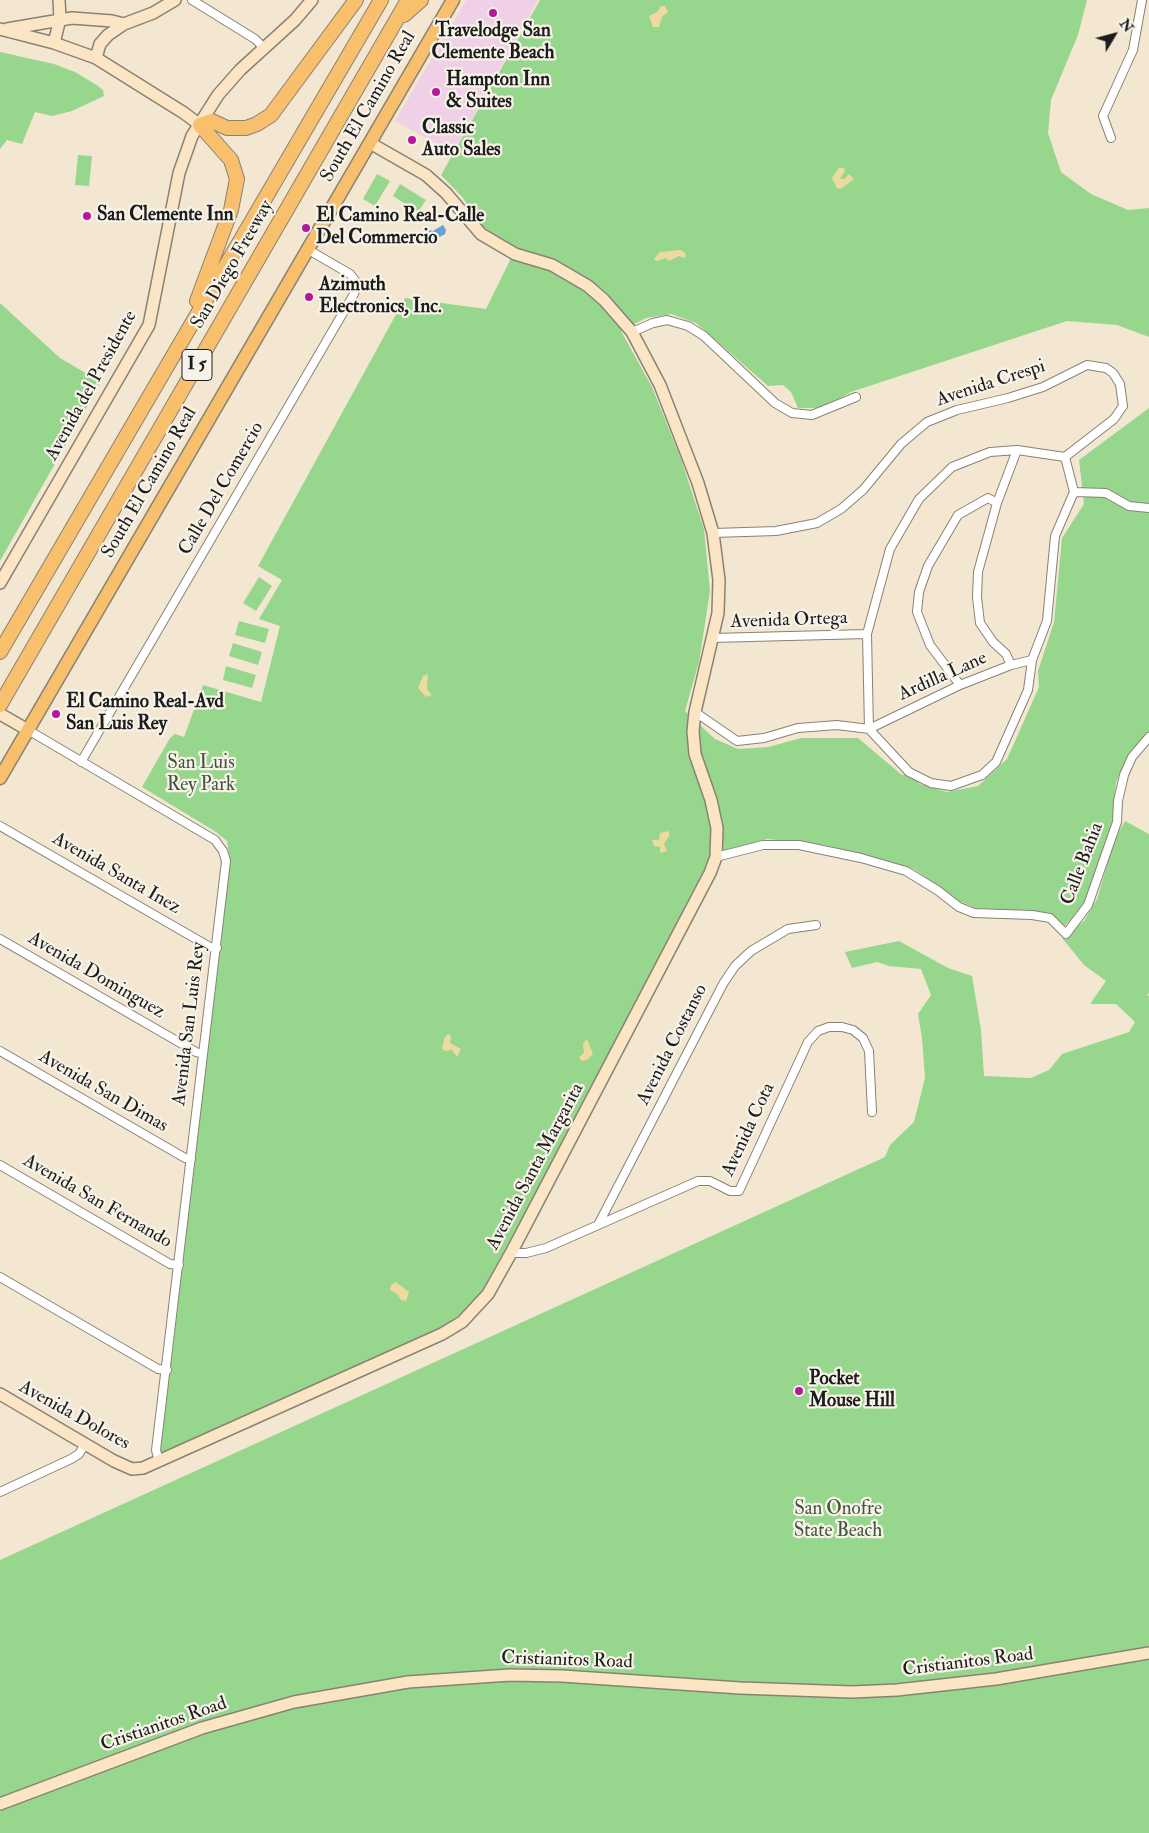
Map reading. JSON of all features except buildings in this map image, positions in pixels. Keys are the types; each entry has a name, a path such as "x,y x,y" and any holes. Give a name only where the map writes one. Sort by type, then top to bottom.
{"highway":[{"path":"183,337 231,210 237,179 231,160 200,125 212,121 227,128 246,128 257,124 271,114 356,0"},
{"name":"San Diego Freeway","path":"0,652 381,0"},
{"name":"San Diego Freeway","path":"0,705 408,0"},
{"path":"394,24 421,0"}],"main road":[{"name":"South El Camino Real","path":"0,778 453,0"}],"street":[{"path":"54,43 60,19 59,0"},
{"path":"96,58 100,44 124,24 153,13 175,0"},
{"path":"192,0 255,39 265,49"},
{"name":"Avenida del Presidente","path":"0,583 149,325 179,173 192,136 218,94 295,20 312,0"},
{"path":"1111,138 1103,116 1132,50 1142,0"},
{"path":"1,29 60,19 112,21 124,24"},
{"path":"1,29 54,43 96,58 200,125"},
{"name":"Avenida Santa Margarita","path":"159,1462 442,1334 462,1322 477,1307 488,1294 511,1253 710,873 716,857 717,828 711,800 695,754 693,730 695,712 718,613 719,580 713,533 698,483 660,385 632,332 604,300 588,286 552,265 515,254 481,234 446,193 426,175 370,143"},
{"name":"Calle Del Comercio","path":"81,762 354,294 357,283 350,274 307,249"},
{"path":"632,332 653,323 667,320 688,326 704,336 776,403 792,413 812,415 856,397"},
{"name":"Avenida Crespi","path":"713,533 776,531 816,523 841,510 863,490 901,444 928,422 957,410 1008,398 1043,387 1087,365 1106,368 1114,373 1120,384 1122,406 1114,418 1065,457"},
{"path":"1011,665 1006,654 993,642 980,623 977,597 978,572 997,503 1017,450"},
{"path":"695,712 737,741 764,738 798,728 837,725 869,730 910,772 931,783 951,786 975,780 990,768 998,756 1028,690 1032,660 1047,621 1055,536 1074,492 1065,457 1017,450 990,452 952,467 919,499 890,549 867,634 869,730"},
{"path":"1074,492 1106,493 1129,506 1149,508"},
{"path":"960,685 930,645 917,612 919,592 928,566 958,516 988,498 997,503"},
{"name":"Avenida Ortega","path":"712,638 867,634"},
{"name":"Ardilla Lane","path":"869,730 960,685 1011,665 1032,660"},
{"name":"Avenida San Luis Rey","path":"0,714 215,840 223,851 226,861 156,1450 159,1462"},
{"name":"Calle Bahia","path":"716,857 763,845 799,845 861,858 906,871 937,890 959,907 974,913 1032,914 1050,918 1066,934 1088,905 1117,822 1118,801 1124,775 1132,757 1149,737"},
{"name":"Avenida Santa Inez","path":"0,826 210,947 217,948"},
{"name":"Avenida Costanso","path":"599,1223 723,984 735,966 751,951 788,929 816,925"},
{"name":"Avenida Dominguez","path":"0,939 196,1052 203,1054"},
{"name":"Avenida Cota","path":"511,1253 526,1253 546,1248 698,1181 710,1181 730,1191 739,1191 808,1042 824,1029 842,1026 853,1030 863,1038 870,1051 872,1112"},
{"name":"Avenida San Dimas","path":"0,1051 185,1158 191,1159"},
{"name":"Avenida San Fernando","path":"0,1165 170,1264 179,1266"},
{"path":"0,1277 158,1368 167,1370"},
{"name":"Avenida Dolores","path":"0,1394 85,1444 132,1468 143,1468 159,1462"},
{"path":"0,1492 71,1459 79,1454 85,1444"},
{"name":"Cristianitos Road","path":"0,1804 202,1728 294,1702 408,1682 481,1675 518,1675 740,1688 897,1690 996,1678 1149,1653"}],"shaded area":[{"path":"466,0 538,0 453,153 395,121"}],"green space":[{"name":"San Luis Rey Park","path":"540,0 1087,0 1078,35 1051,100 1048,133 1061,172 1091,194 1128,210 1149,208 1149,337 1117,325 1067,321 851,392 822,408 798,408 791,392 783,385 768,386 696,323 671,314 646,318 621,331 652,387 681,459 704,529 710,591 699,662 685,711 715,739 738,749 768,747 801,738 858,738 902,775 908,774 920,784 947,792 978,786 1007,759 1039,687 1038,671 1054,622 1062,538 1084,504 1079,460 1149,408 1149,734 1133,748 1116,782 1113,818 1092,885 1082,906 1065,926 1049,914 981,910 959,901 914,869 825,845 767,839 710,858 559,1151 477,1300 447,1325 160,1455 230,862 227,841 216,832 142,787 170,738 175,734 184,737 203,685 261,702 280,626 259,619 282,580 258,566 405,298 486,309 515,250 481,225 463,198 441,175"},
{"path":"0,52 54,64 75,72 103,90 104,96 72,111 52,116 35,112 22,144 7,140 0,149"},
{"path":"78,155 92,156 89,186 75,185"},
{"path":"377,174 390,181 375,206 363,199"},
{"path":"400,184 426,200 418,212 393,196"},
{"path":"0,303 60,358 101,382 0,561"},
{"path":"259,577 272,586 256,611 243,603"},
{"path":"239,621 269,629 265,643 235,635"},
{"path":"233,643 262,652 258,665 229,656"},
{"path":"226,666 256,675 252,688 223,680"},
{"name":"San Onofre State Beach","path":"1125,821 1149,834 1149,993 1147,995 1149,996 1149,1833 0,1833 0,1560 885,1157 890,1145 914,1122 925,1078 918,1014 931,995 921,969 889,966 877,962 852,968 845,952 899,941 948,968 972,976 981,1030 984,1076 1031,1078 1049,1070 1062,1054 1129,1032 1135,1022 1116,1004 1090,1004 1106,981 1084,965 1062,938 1084,921 1097,899 1115,839"}],"sand":[{"path":"661,6 665,6 668,12 662,17 659,27 653,27 649,16 657,12"},
{"path":"839,168 844,168 845,171 840,179 844,179 849,174 854,179 841,189 837,188 832,178"},
{"path":"681,250 686,254 685,258 679,256 669,261 665,258 657,261 654,259 660,252"},
{"path":"428,674 427,689 432,695 426,697 418,688 423,676"},
{"path":"668,831 670,834 664,844 667,851 660,853 660,847 654,846 652,840 659,840 660,833"},
{"path":"448,1034 451,1036 450,1043 461,1049 457,1057 452,1050 445,1051 442,1048 445,1037"},
{"path":"587,1039 593,1054 587,1060 582,1061 579,1057 584,1053 583,1044"},
{"path":"577,1084 581,1087 578,1094 564,1102 564,1094"},
{"path":"396,1282 409,1292 406,1301 401,1300 397,1294 390,1290 391,1285"}],"water":[{"path":"443,225 446,230 445,234 436,239 423,236 424,229 433,231"}],"place":[{"name":"Travelodge San Clemente Beach","path":"493,13"},
{"name":"Hampton Inn & Suites","path":"436,92"},
{"name":"Classic Auto Sales","path":"412,140"},
{"name":"San Clemente Inn","path":"87,216"},
{"name":"El Camino Real-Calle Del Commercio","path":"306,228"},
{"name":"Azimuth Electronics, Inc.","path":"309,297"},
{"name":"El Camino Real-Avd San Luis Rey","path":"56,714"},
{"name":"Pocket Mouse Hill","path":"799,1391"}]}
